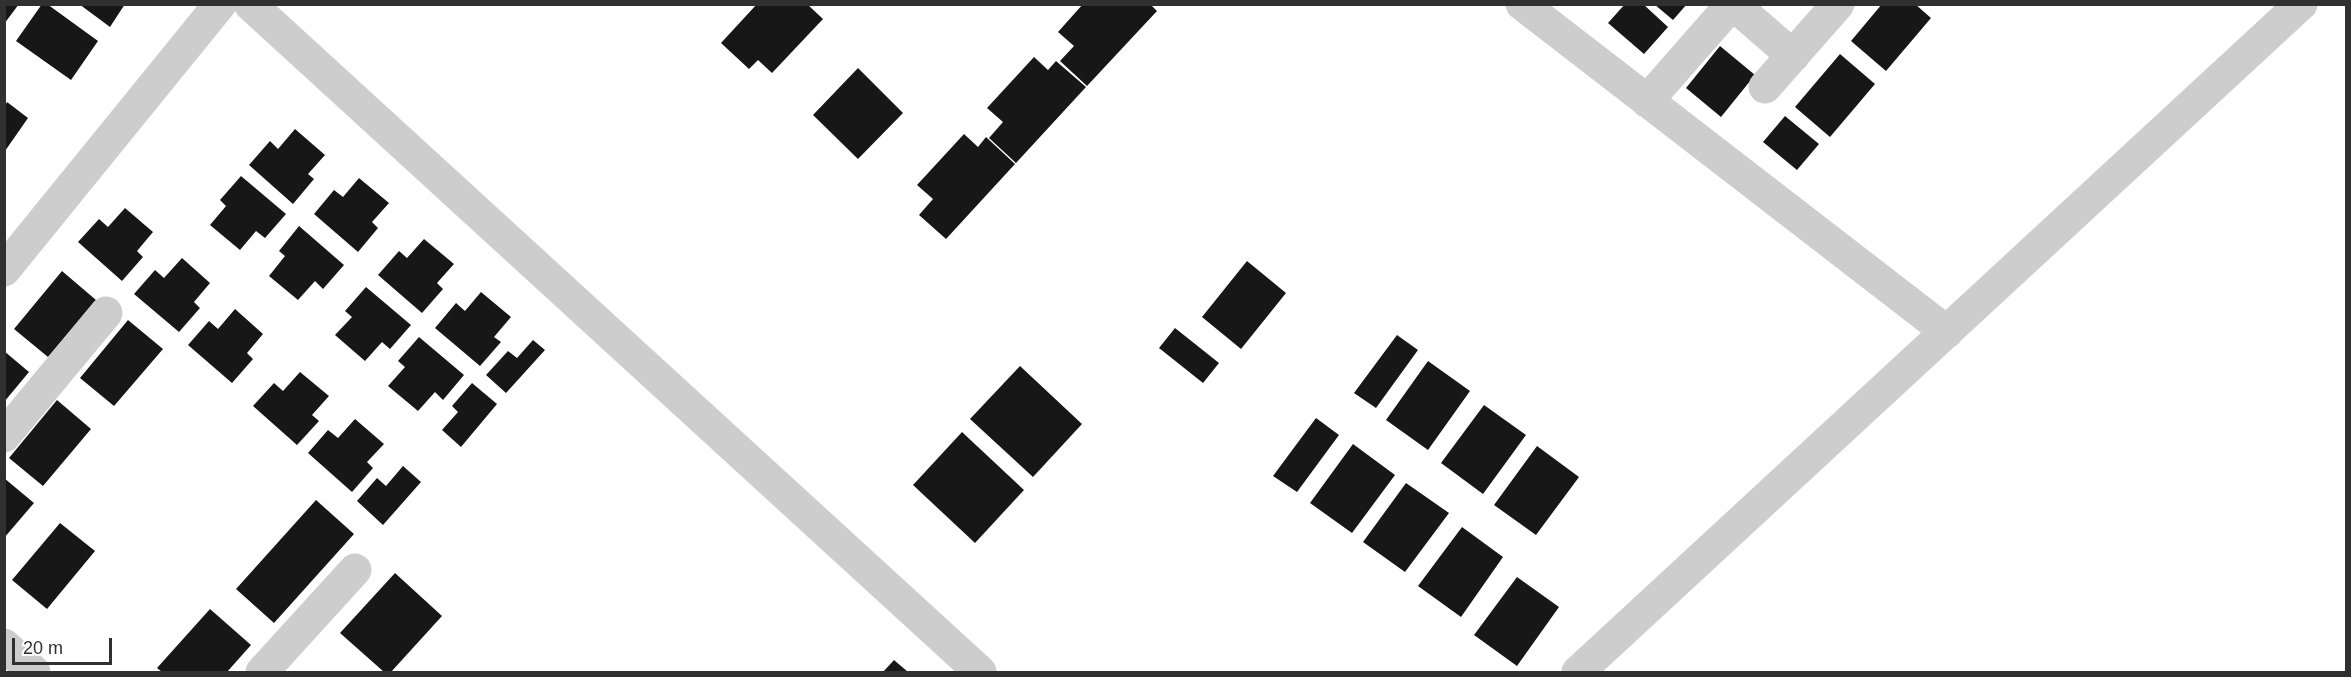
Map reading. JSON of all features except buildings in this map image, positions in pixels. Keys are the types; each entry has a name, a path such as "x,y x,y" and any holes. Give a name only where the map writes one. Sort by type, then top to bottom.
{"street":[{"path":"4,270 220,4"},
{"path":"250,4 980,672"},
{"path":"1522,4 1947,332"},
{"path":"1647,101 1733,4 1793,56"},
{"path":"1765,87 1838,4"},
{"path":"1578,672 2301,4"},
{"path":"4,436 106,313"},
{"path":"262,672 356,570"},
{"path":"4,645 34,672"}]}
